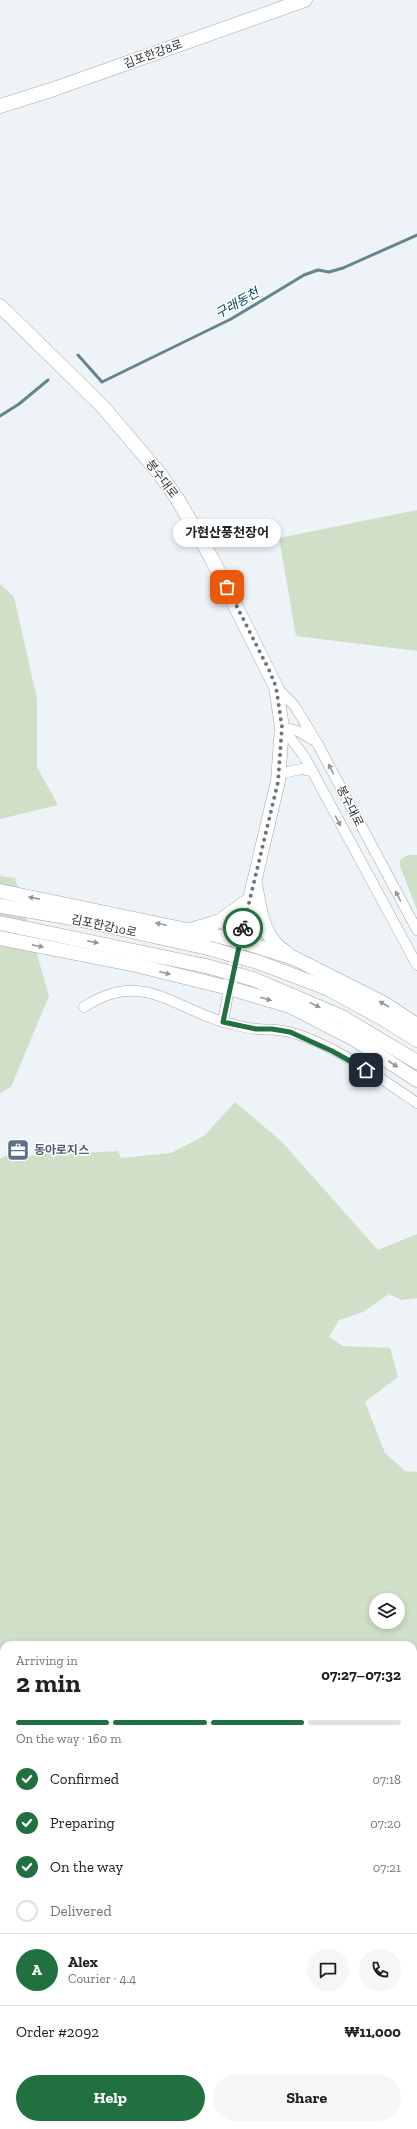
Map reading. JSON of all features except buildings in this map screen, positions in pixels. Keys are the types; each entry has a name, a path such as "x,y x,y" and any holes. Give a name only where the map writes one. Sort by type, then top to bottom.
{"street":[{"name":"김포한강8로","path":"0,106 54,90 305,0"},
{"name":"봉수대로","path":"0,306 103,407 160,474 178,500 212,558 276,687 282,727 279,774 269,827 254,878 229,988"},
{"name":"봉수대로","path":"276,687 294,705 316,741 417,930"},
{"name":"봉수대로","path":"282,727 304,756 417,964"},
{"path":"282,727 298,731 316,741"},
{"path":"279,774 301,769 312,771"},
{"path":"254,878 262,921 267,933 283,951 385,1004 417,1025"},
{"path":"0,891 240,940 294,958"},
{"path":"189,930 220,921 249,900"},
{"name":"김포한강10로","path":"0,906 72,918 208,948 258,962 329,989 387,1021 417,1040"},
{"name":"김포한강10로","path":"0,923 206,966 253,980 342,1017 417,1062"},
{"path":"0,938 136,965 229,988 290,1006 354,1039 417,1080"},
{"path":"223,1022 229,988"},
{"path":"84,1007 100,996 111,992 137,991 160,996 198,1014 223,1022 256,1029 272,1029 290,1032 311,1040 366,1070 417,1103"}],"green space":[{"path":"417,510 417,651 296,636 279,538"},
{"path":"0,584 14,597 37,699 37,767 58,805 0,819"},
{"path":"408,855 417,855 417,910 400,866 400,860"},
{"path":"0,876 15,878 49,996 11,1087 0,1093"},
{"path":"235,1102 281,1141 378,1250 417,1234 417,1298 401,1300 389,1294 363,1312 339,1320 329,1337 343,1346 390,1348 398,1377 365,1402 385,1453 405,1471 417,1472 417,1641 0,1641 0,1159 14,1151 21,1159 76,1142 83,1153 118,1151 121,1158 171,1153 204,1136"}],"waterway":[{"name":"구래동천","path":"78,355 102,382 231,319 304,275 318,270 329,272 343,268 417,235"},
{"name":"구래동천","path":"0,416 19,404 48,380"}],"way so far":[{"path":"227,587 270,672 276,687 282,727 278,782 269,827 254,878 243,928"}],"place":[{"name":"가현산풍천장어","path":"227,587"},
{"name":"동아로지스","path":"18,1150"}],"route":[{"path":"243,928 229,988 223,1022 256,1029 272,1029 290,1032 311,1040 366,1070"}]}
